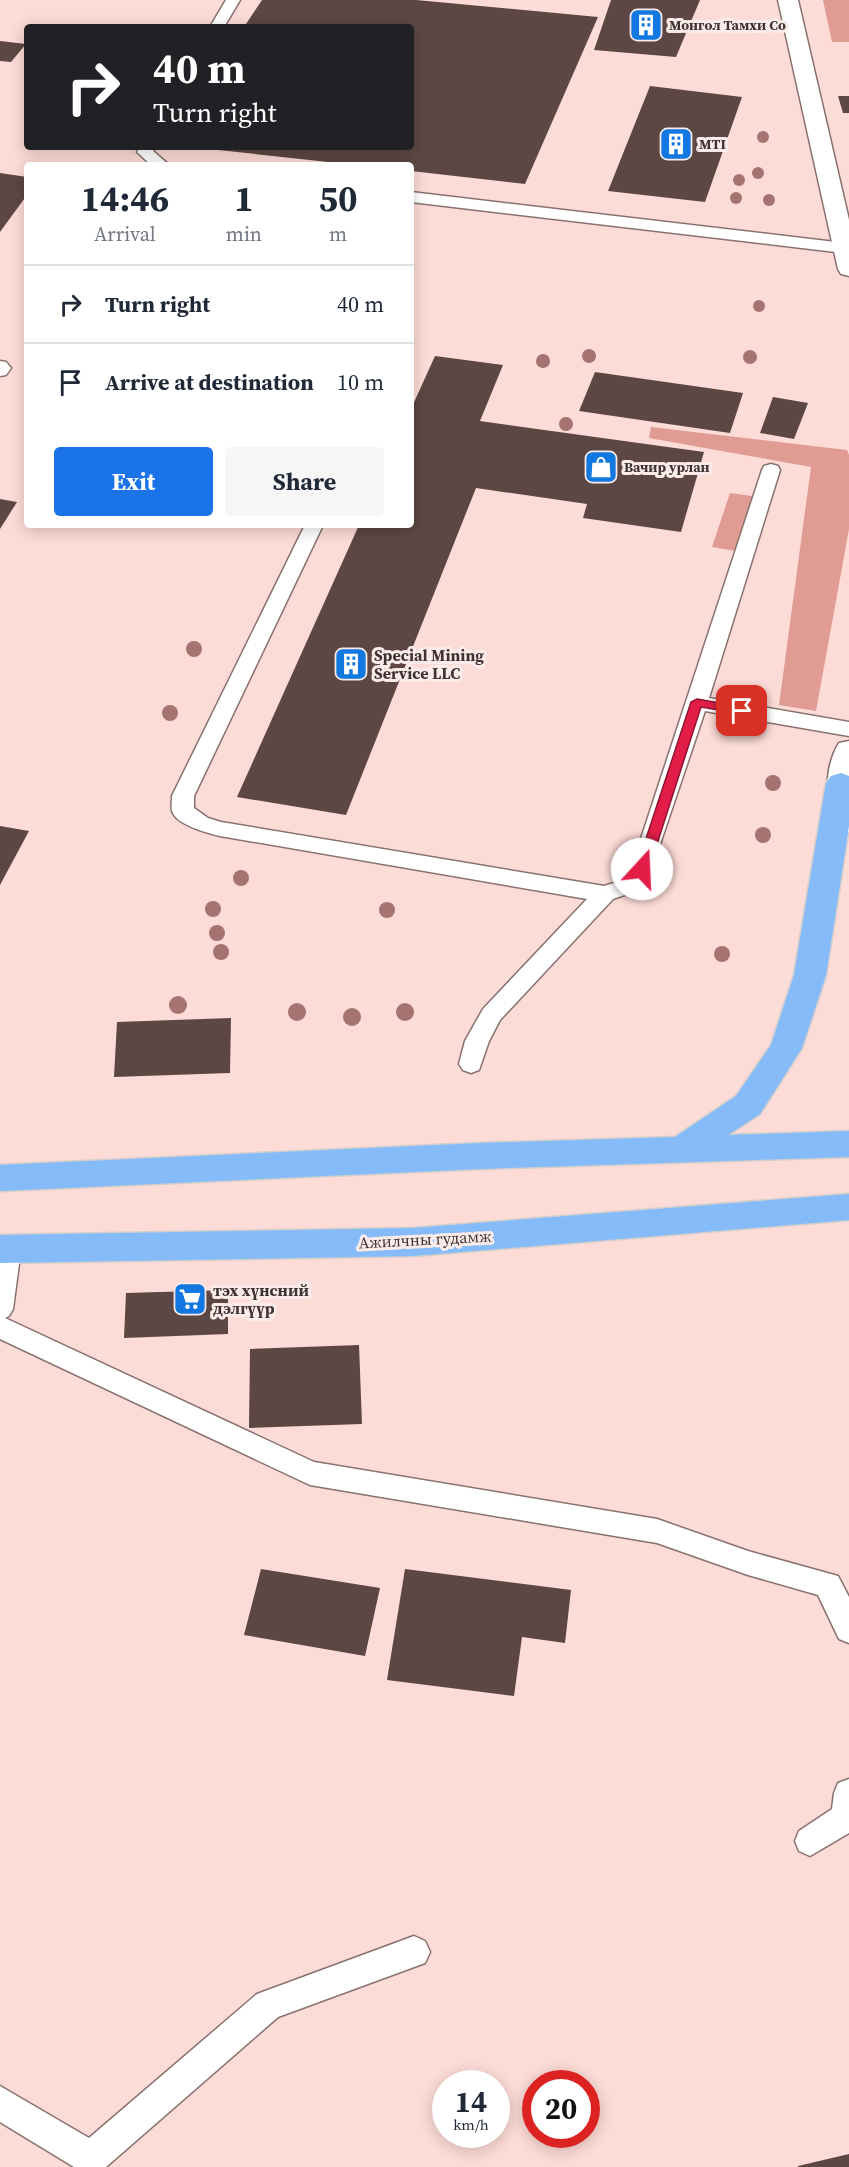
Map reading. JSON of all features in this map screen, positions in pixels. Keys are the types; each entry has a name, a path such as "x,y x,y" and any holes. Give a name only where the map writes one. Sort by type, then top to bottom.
{"main road":[{"path":"679,1151 748,1105 786,1048 810,975 841,783"},
{"path":"0,1178 480,1156 849,1144"},
{"name":"Ажилчны гудамж","path":"4,1249 412,1242 849,1207"}],"street":[{"path":"788,0 847,259"},
{"path":"849,750 841,783 849,822"}],"lane":[{"path":"219,24 233,0"},
{"path":"146,150 145,152 157,162"},
{"path":"414,196 847,259"},
{"path":"0,366 0,371"},
{"path":"471,1064 477,1041 491,1015 606,894 624,887 642,869 771,470"},
{"path":"313,528 183,796 183,811 200,823 220,829 606,894"},
{"path":"697,702 849,729"},
{"path":"0,1309 4,1249"},
{"path":"0,1327 310,1473 657,1531 748,1563 828,1585 848,1623 849,1630"},
{"path":"810,1840 847,1817 849,1794"},
{"path":"0,2103 91,2162 268,2005 414,1952"}],"shaded area":[{"path":"0,0 849,0 849,2167 0,2167"},
{"path":"823,0 849,0 849,42 832,42"},
{"path":"651,427 847,450 849,455 849,529 816,711 779,705 811,467 649,438"},
{"path":"730,493 759,497 742,552 712,547"}],"building":[{"path":"262,0 416,0 598,17 525,184 414,171 414,162 328,162 218,150 414,150 414,24 246,24"},
{"name":"Монгол Тамхи Со","path":"611,0 700,0 676,57 594,50"},
{"path":"0,41 24,44 11,62 0,61"},
{"name":"MTI","path":"650,86 742,97 705,202 608,191"},
{"path":"838,96 849,96 849,113 843,113"},
{"path":"0,173 24,177 24,199 0,232"},
{"name":"Special Mining Service LLC","path":"435,356 503,365 480,421 704,452 681,532 583,518 587,504 476,488 346,815 237,797 358,528 414,528 414,402"},
{"path":"595,372 743,393 730,433 579,411"},
{"path":"773,397 808,403 794,439 760,433"},
{"path":"0,499 17,502 0,529"},
{"path":"0,826 29,831 0,885"},
{"path":"231,1018 230,1073 114,1077 117,1022"},
{"path":"228,1290 228,1334 124,1338 126,1293"},
{"path":"359,1345 362,1424 249,1428 250,1349"},
{"path":"261,1569 380,1588 365,1656 244,1635"},
{"path":"405,1569 571,1590 565,1643 522,1637 514,1696 387,1680"},
{"path":"849,2154 849,2167 798,2167 798,2166"}],"place":[{"name":"Монгол Тамхи Со","path":"646,25"},
{"name":"MTI","path":"676,144"},
{"name":"Вачир урлан","path":"601,467"},
{"name":"Special Mining Service LLC","path":"351,664"},
{"name":"тэх хүнсний дэлгүүр","path":"190,1299"}],"route":[{"path":"642,869 697,702 742,711"}]}
